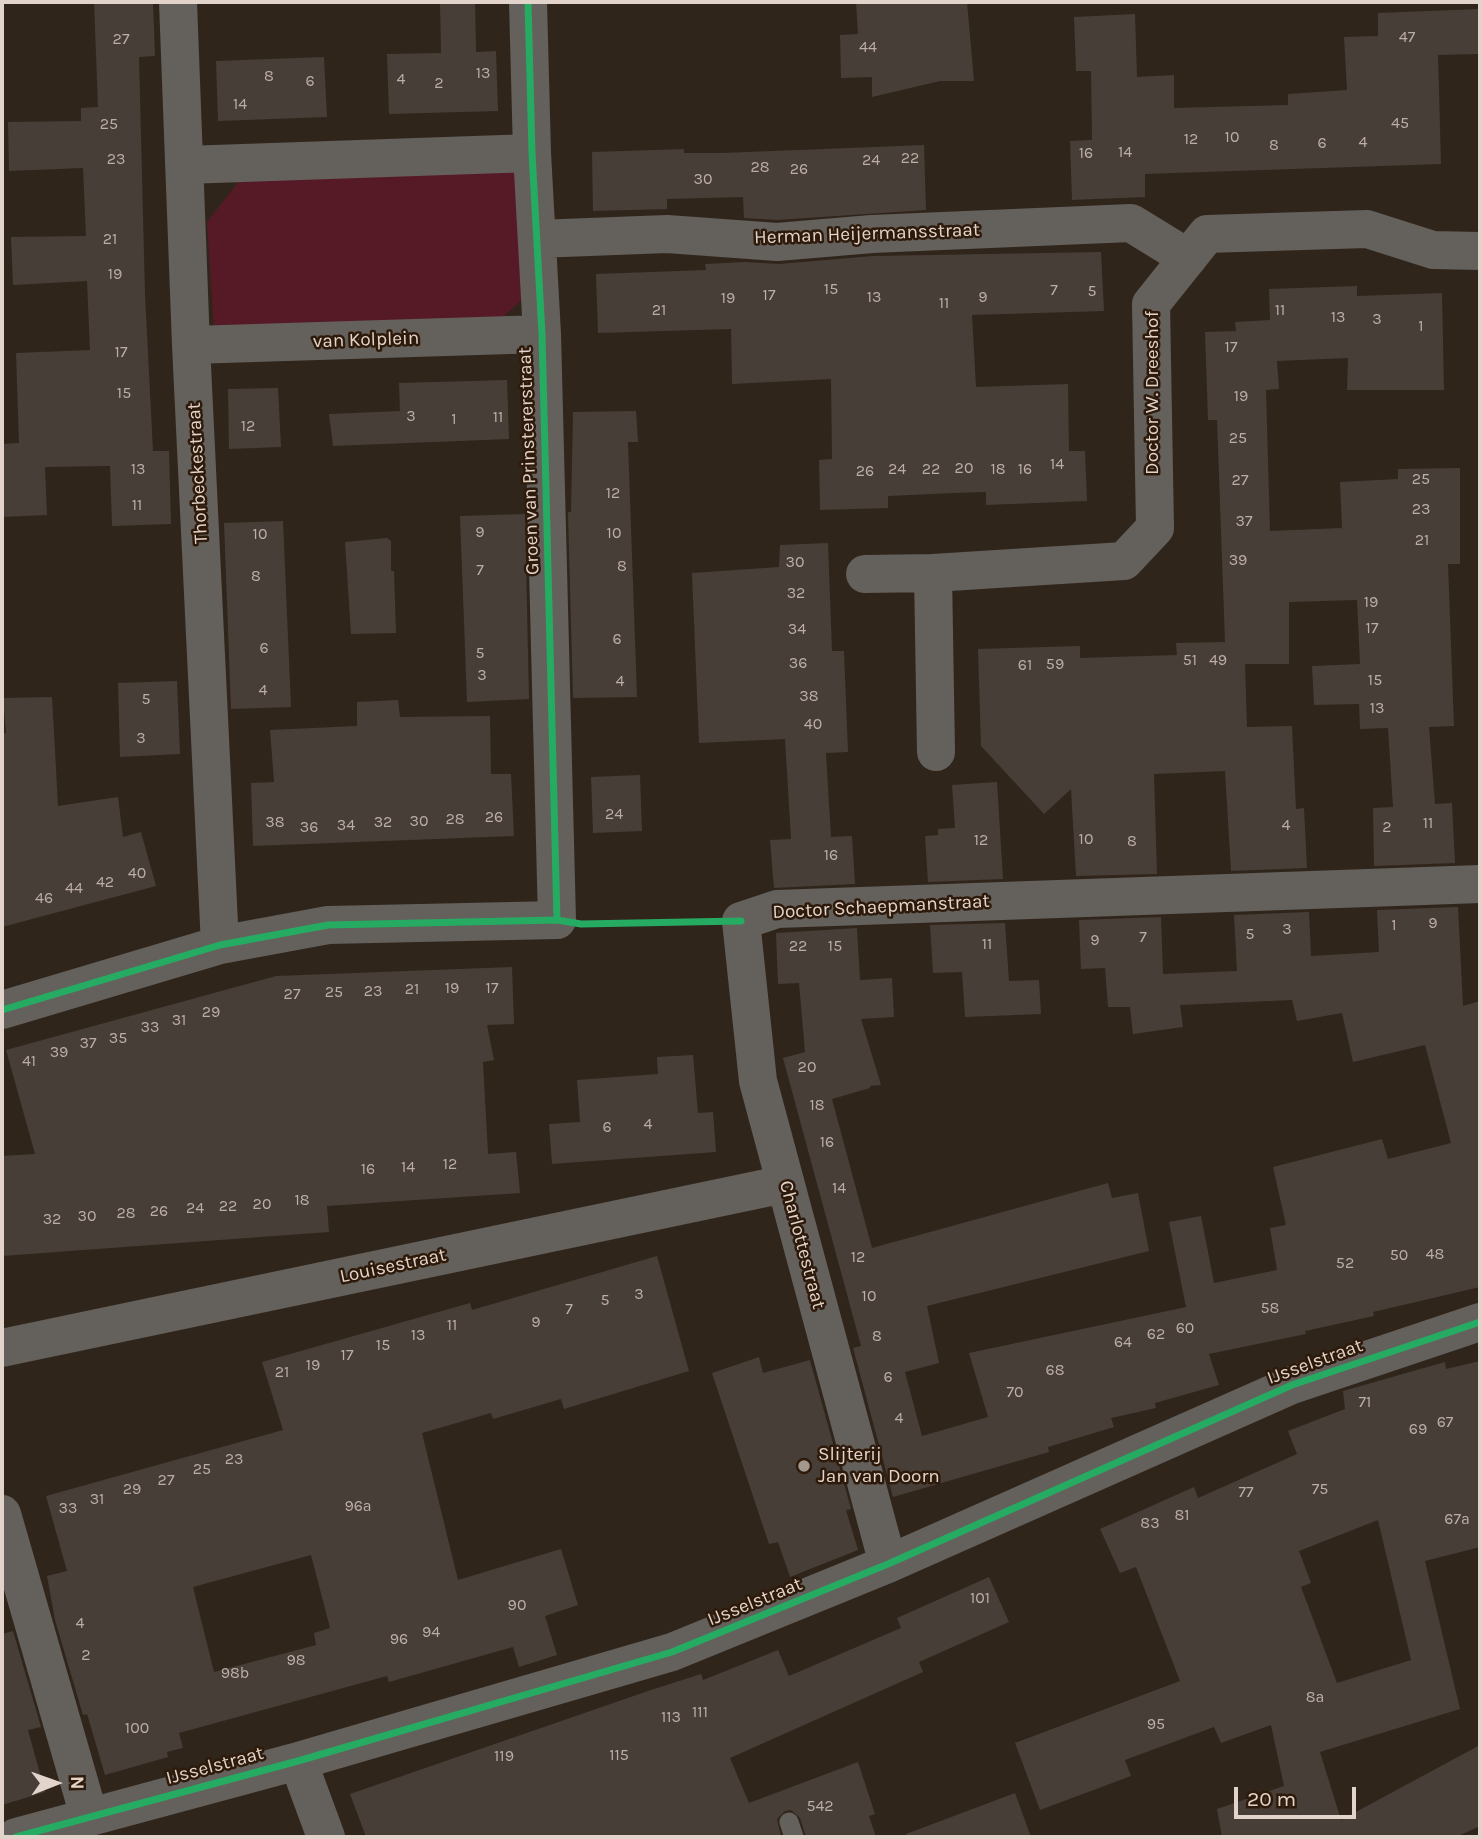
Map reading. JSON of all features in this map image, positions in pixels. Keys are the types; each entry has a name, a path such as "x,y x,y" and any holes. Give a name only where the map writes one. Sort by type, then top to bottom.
{"street":[{"name":"Thorbeckestraat","path":"178,2 191,345 220,945"},
{"name":"Groen van Prinstererstraat","path":"220,945 328,925 557,920 542,334 532,153 528,2"},
{"path":"185,164 532,153"},
{"name":"Herman Heijermansstraat","path":"537,239 667,234 777,242 872,234 1131,223 1188,258"},
{"name":"Doctor W. Dreeshof","path":"865,574 933,573 1124,561 1154,528 1151,304 1207,234 1367,229 1433,250 1480,251"},
{"name":"van Kolplein","path":"191,345 542,334"},
{"path":"933,573 936,752"},
{"name":"Doctor Schaepmanstraat","path":"741,921 777,909 1480,884"},
{"name":"Charlottestraat","path":"741,921 758,1081 888,1564"},
{"path":"2,1010 220,945"},
{"name":"Louisestraat","path":"2,1348 785,1184"},
{"name":"IJsselstraat","path":"16,1837 298,1761 672,1652 888,1564 1292,1385 1480,1322"},
{"path":"2,1514 89,1816"},
{"path":"298,1761 326,1837"}],"shaded area":[{"path":"515,165 523,299 503,317 214,333 207,222 242,177"}],"building":[{"path":"94,2 153,2 155,56 139,57 145,294 153,451 169,451 171,524 112,526 110,466 45,467 47,515 2,517 2,444 19,443 16,353 90,350 87,281 13,285 11,237 86,236 83,168 9,171 8,122 81,121 81,108 98,107"},
{"path":"440,2 475,2 476,52 496,51 498,111 389,114 387,54 441,53"},
{"path":"856,2 967,2 974,81 940,81 872,97 872,77 841,78 840,35 858,34"},
{"path":"1479,9 1480,54 1438,55 1441,164 1145,174 1145,197 1072,200 1070,141 1092,140 1091,71 1076,71 1074,17 1135,14 1137,77 1174,75 1174,108 1288,105 1288,94 1347,90 1344,37 1378,36 1378,13"},
{"path":"324,57 327,117 218,121 216,61"},
{"path":"924,145 926,210 777,220 744,218 743,197 667,199 667,209 593,211 592,152 684,149 684,153 722,153"},
{"path":"1101,252 1104,311 972,315 976,387 1068,384 1069,451 1085,451 1087,501 986,505 986,492 953,493 888,496 888,508 820,510 819,460 832,459 831,379 732,384 731,329 598,333 596,274 706,270 705,264 779,264 873,256"},
{"path":"1357,286 1357,296 1442,293 1444,390 1347,390 1348,358 1277,361 1279,389 1266,390 1270,531 1342,528 1340,482 1398,479 1398,469 1460,468 1460,564 1448,564 1454,726 1429,727 1435,804 1452,803 1455,863 1374,866 1373,808 1393,807 1388,728 1360,729 1359,704 1314,705 1312,666 1360,664 1357,600 1289,602 1289,664 1245,664 1247,727 1292,726 1296,809 1304,808 1307,868 1231,871 1225,771 1154,774 1157,874 1076,876 1071,789 1044,814 981,746 978,649 1080,646 1080,658 1177,655 1176,643 1225,642 1217,420 1208,420 1205,332 1236,331 1235,322 1270,320 1269,289"},
{"path":"507,380 509,439 333,446 329,414 400,411 399,383"},
{"path":"278,388 281,447 229,449 228,389"},
{"path":"636,411 638,442 628,442 637,697 573,698 568,512 571,512 573,412"},
{"path":"525,514 529,699 467,702 460,516"},
{"path":"283,521 291,707 231,709 224,523"},
{"path":"387,538 391,541 391,571 394,571 396,633 351,634 345,542"},
{"path":"828,543 832,651 844,651 848,752 826,753 831,837 852,836 855,884 774,888 770,840 791,839 785,739 699,743 692,573 779,567 780,545"},
{"path":"177,681 180,754 120,757 118,683"},
{"path":"52,697 58,806 118,797 123,837 141,832 156,886 2,927 2,734 6,733 3,698"},
{"path":"398,700 400,717 490,716 491,774 511,774 514,836 253,846 251,783 274,782 270,730 357,726 357,702"},
{"path":"640,775 642,831 593,833 591,777"},
{"path":"997,782 1003,879 928,882 925,836 938,835 938,829 955,828 952,785"},
{"path":"1458,907 1463,1006 1480,1001 1480,1287 1373,1312 1374,1316 1305,1331 1306,1334 1209,1354 1219,1385 1155,1403 1156,1408 1111,1418 1114,1427 1048,1447 1049,1452 893,1497 853,1348 861,1346 783,1058 805,1052 799,983 778,984 776,933 857,928 860,980 892,978 894,1017 861,1019 881,1085 832,1099 872,1248 1108,1183 1112,1198 1138,1193 1149,1251 927,1306 939,1363 905,1372 922,1436 988,1417 969,1353 1186,1307 1169,1222 1201,1216 1214,1283 1277,1270 1270,1228 1286,1225 1273,1167 1382,1139 1388,1159 1451,1143 1425,1045 1353,1062 1342,1013 1297,1021 1292,1000 1180,1005 1183,1027 1133,1034 1130,1007 1108,1007 1105,968 1081,969 1079,920 1161,917 1163,974 1237,971 1234,915 1309,912 1311,956 1379,952 1377,910"},
{"path":"1005,923 1009,981 1039,980 1041,1014 965,1017 962,972 933,973 930,925"},
{"path":"512,967 514,1024 487,1025 494,1060 483,1062 488,1154 516,1152 520,1193 327,1206 329,1232 2,1256 2,1156 35,1154 6,1050 276,976"},
{"path":"693,1055 698,1113 713,1112 716,1152 552,1164 549,1124 580,1122 577,1080 658,1074 657,1057"},
{"path":"657,1256 689,1371 564,1409 561,1399 493,1419 491,1413 422,1433 458,1580 561,1549 578,1605 545,1616 557,1655 519,1667 513,1647 389,1682 387,1676 179,1733 183,1748 167,1752 168,1757 105,1775 87,1714 83,1715 55,1620 47,1576 67,1571 46,1496 283,1430 262,1362 470,1303 472,1310","holes":["311,1555 330,1628 314,1633 316,1645 214,1672 193,1587"]},
{"path":"759,1357 763,1373 810,1360 851,1509 846,1510 858,1550 790,1577 778,1542 769,1544 712,1373"},
{"path":"1480,1361 1480,1547 1425,1561 1460,1709 1320,1752 1341,1820 1480,1745 1480,1826 1456,1837 1222,1837 1217,1809 1284,1786 1271,1725 1221,1743 1214,1727 1125,1760 1131,1776 1040,1810 1015,1743 1180,1681 1136,1567 1120,1573 1100,1529 1194,1487 1198,1498 1297,1454 1288,1431 1345,1409 1343,1391 1445,1362 1446,1369","holes":["1378,1520 1411,1660 1337,1683 1301,1587 1311,1583 1299,1551"]},
{"path":"989,1577 1009,1622 919,1662 923,1672 730,1758 749,1803 858,1762 875,1814 869,1816 876,1837 806,1837 800,1818 791,1810 785,1811 777,1819 781,1837 366,1837 350,1794 651,1690 701,1674 703,1680 778,1650 789,1676 901,1628 897,1618"},
{"path":"13,1631 41,1727 28,1730 45,1792 2,1805 2,1634"},
{"path":"1015,1793 1031,1837 907,1837 906,1834"}],"cycle path":[{"path":"528,2 532,153 542,334 557,920"},
{"path":"2,1010 220,945 328,925 557,920 581,924 741,921"},
{"path":"16,1837 298,1761 672,1652 888,1564 1292,1385 1480,1322"}],"place":[{"name":"Slijterij Jan van Doorn","path":"804,1466"}]}
